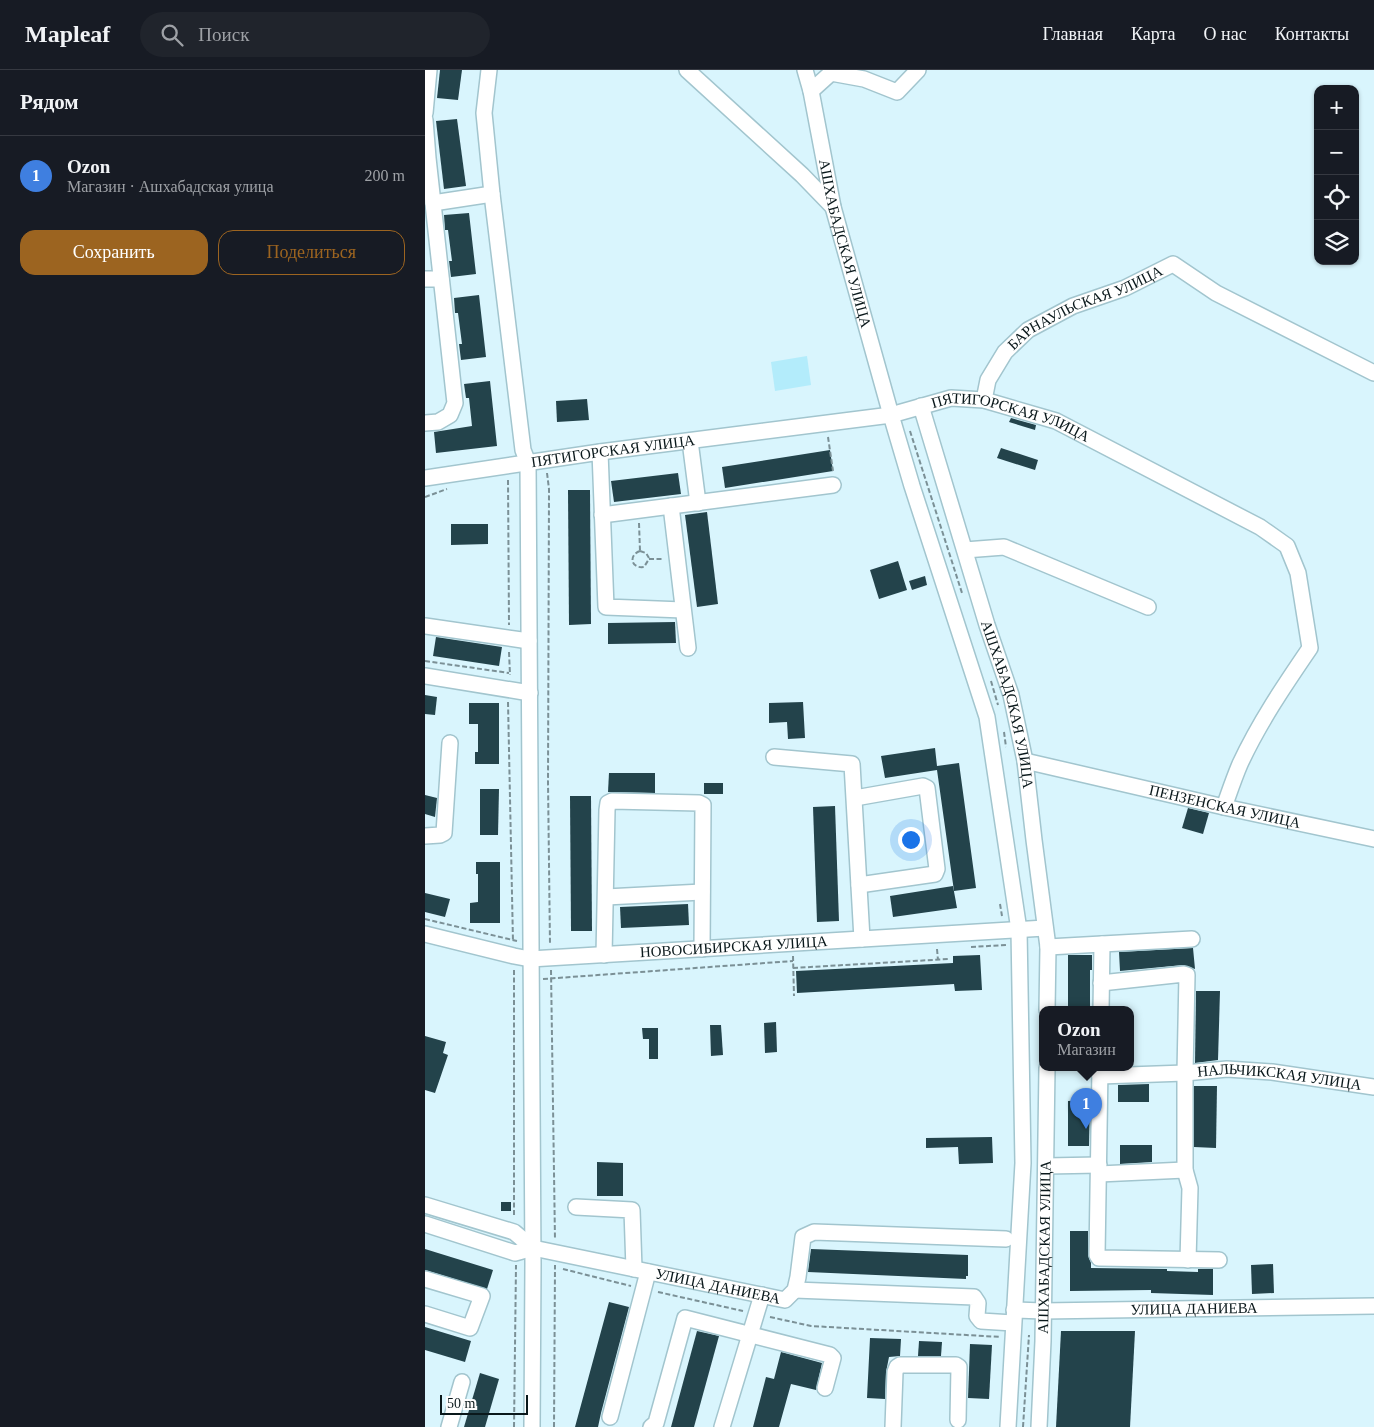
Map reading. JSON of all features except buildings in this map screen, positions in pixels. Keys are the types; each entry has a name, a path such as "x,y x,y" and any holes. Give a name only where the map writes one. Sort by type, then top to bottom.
{"street":[{"path":"489,70 485,113 492,194 523,450 528,463 533,1248 532,1427"},
{"path":"687,70 802,175 833,207"},
{"name":"АШХАБАДСКАЯ УЛИЦА","path":"805,70 833,207 891,415 987,717 1019,930 1023,1163 1008,1427"},
{"path":"811,92 831,73 864,79 897,92 918,70"},
{"path":"425,113 428,72"},
{"path":"425,120 455,403 450,415 438,422 425,423"},
{"path":"433,203 492,194"},
{"name":"БАРНАУЛЬСКАЯ УЛИЦА","path":"984,400 988,380 1005,352 1028,330 1073,306 1125,288 1173,264 1216,293 1374,373"},
{"path":"425,279 441,279"},
{"name":"ПЯТИГОРСКАЯ УЛИЦА","path":"425,478 600,452 891,415 951,398 984,400 1056,421 1260,527 1287,546 1298,573 1310,648 1276,698 1256,733 1239,766 1224,808"},
{"name":"АШХАБАДСКАЯ УЛИЦА","path":"921,406 987,625 1011,695 1025,761 1048,947 1047,1006"},
{"path":"691,441 698,503"},
{"path":"600,452 606,607 683,610"},
{"path":"602,516 833,485"},
{"path":"671,506 688,648"},
{"path":"965,550 1004,547 1148,607"},
{"path":"425,626 529,641"},
{"path":"425,676 530,692"},
{"path":"425,836 444,833 451,743"},
{"path":"774,757 852,764 862,939"},
{"name":"ПЕНЗЕНСКАЯ УЛИЦА","path":"1025,761 1224,808 1374,839"},
{"path":"855,798 923,786 927,788 937,868 935,874 859,885"},
{"path":"604,955 607,810 608,803 613,801 699,803 703,805 702,949"},
{"path":"606,897 703,892"},
{"name":"НОВОСИБИРСКАЯ УЛИЦА","path":"425,934 514,956 530,951 604,955 1045,928"},
{"path":"1048,947 1192,939"},
{"path":"1101,1006 1102,944"},
{"path":"1101,983 1183,974 1187,976 1185,1170 1190,1188 1188,1260"},
{"name":"НАЛЬЧИКСКАЯ УЛИЦА","path":"1100,1072 1185,1073 1227,1069 1272,1072 1374,1087"},
{"name":"АШХАБАДСКАЯ УЛИЦА","path":"1039,1427 1047,1071"},
{"path":"1100,1072 1097,1255 1099,1258 1219,1260"},
{"path":"1046,1166 1185,1170"},
{"name":"УЛИЦА ДАНИЕВА","path":"425,1205 514,1232 533,1248"},
{"path":"576,1207 632,1210 641,1271 610,1417"},
{"name":"УЛИЦА ДАНИЕВА","path":"425,1224 515,1253 533,1248 785,1300 795,1290 803,1237 814,1232 1006,1239"},
{"path":"425,1278 481,1296 470,1328 425,1314"},
{"name":"УЛИЦА ДАНИЕВА","path":"795,1290 974,1297 978,1303 977,1316 981,1321 1043,1312 1374,1306"},
{"path":"723,1427 762,1295"},
{"path":"651,1427 656,1422 685,1318 830,1355 833,1358 833,1363 825,1388"},
{"path":"893,1427 895,1372 897,1367 901,1365 956,1365 959,1367 958,1420"},
{"path":"449,1427 462,1382"}],"path":[{"path":"828,434 834,478 833,485"},
{"path":"639,511 640,551"},
{"path":"640,551 646,553 649,559 646,565 641,568 635,565 632,559 634,554 640,551"},
{"path":"425,661 509,673"},
{"path":"425,919 530,951 550,944"},
{"path":"792,944 795,996"},
{"path":"937,949 938,960"},
{"path":"793,968 949,959"},
{"path":"531,980 793,961"}],"shaded area":[{"path":"807,356 811,385 775,391 771,362"}],"place":[{"name":"Ozon","path":"1086,1129"}]}
